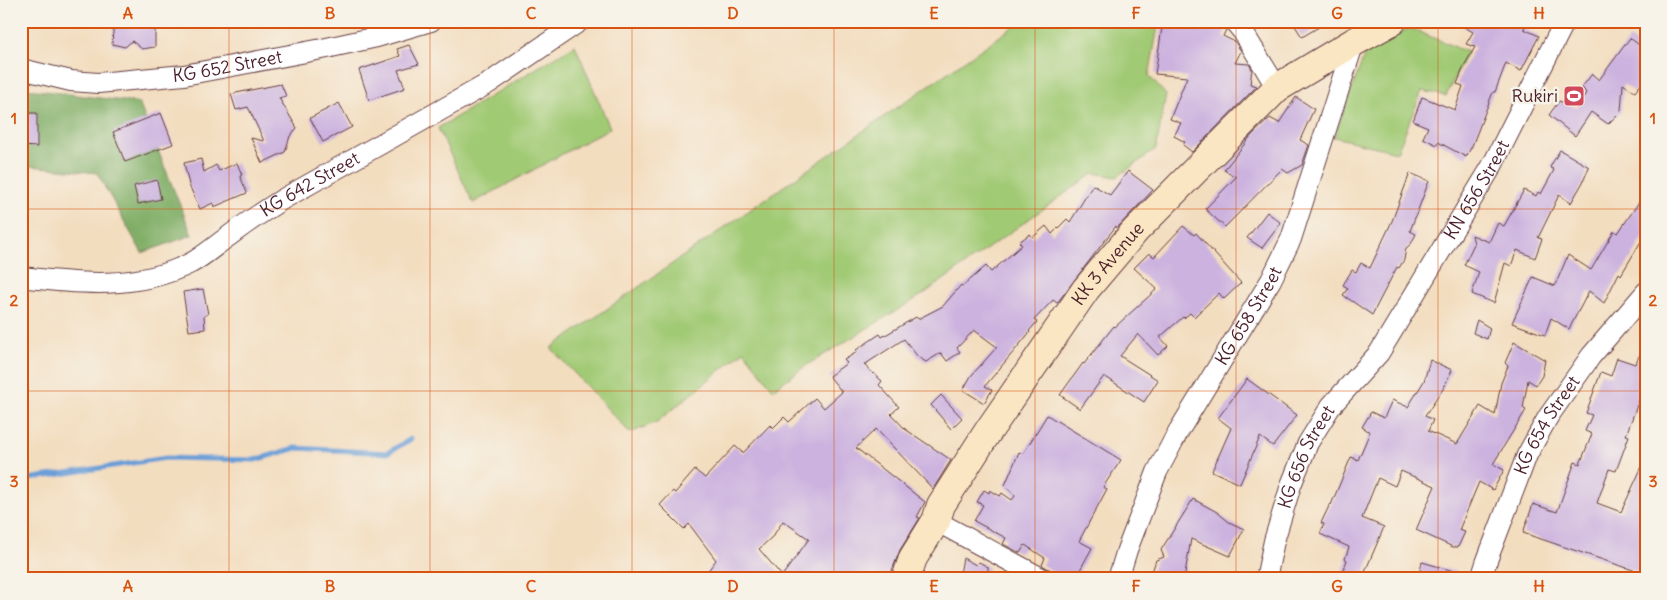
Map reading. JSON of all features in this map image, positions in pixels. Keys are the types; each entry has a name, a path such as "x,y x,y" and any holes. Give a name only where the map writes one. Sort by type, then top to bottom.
{"street":[{"name":"KG 652 Street","path":"21,68 71,81 98,83 184,75 377,37 431,21"},
{"name":"KG 642 Street","path":"21,277 85,284 130,282 165,274 192,262 251,219 283,199 489,83 580,21"},
{"path":"1234,21 1243,32 1277,88"},
{"name":"KK 3 Avenue","path":"906,579 913,558 936,521 941,505 987,432 1086,289 1135,231 1277,88 1392,21"},
{"name":"KN 656 Street","path":"1378,353 1492,166 1565,21"},
{"name":"KG 658 Street","path":"1118,579 1157,472 1178,432 1271,280 1291,239 1354,42"},
{"name":"KG 654 Street","path":"1481,579 1527,455 1548,416 1591,356 1646,292"},
{"name":"KG 656 Street","path":"1266,579 1274,542 1291,485 1308,443 1331,406 1378,353"},
{"path":"936,521 1043,579"}],"green space":[{"path":"1009,21 1159,21 1149,76 1166,95 1156,149 1117,177 1094,173 922,295 807,365 773,389 744,351 657,422 630,433 551,348 1013,27"},
{"path":"1410,28 1467,52 1446,96 1422,91 1397,152 1334,137 1367,48"},
{"path":"575,45 610,128 473,203 438,128"},
{"path":"21,88 139,103 192,235 142,253 97,173 21,165"}],"building":[{"path":"114,21 155,21 155,47 142,49 132,41 125,47 112,44"},
{"path":"1163,21 1222,22 1226,30 1223,36 1235,42 1241,51 1235,63 1249,64 1252,69 1250,84 1257,86 1192,152 1183,145 1185,142 1174,136 1181,123 1170,119 1187,77 1155,74"},
{"path":"1292,21 1329,21 1302,37"},
{"path":"1454,21 1526,21 1524,29 1539,36 1521,71 1506,63 1466,157 1438,142 1437,145 1423,138 1428,127 1413,121 1422,97 1455,110 1463,86 1457,84 1464,66 1475,47 1466,44 1473,32"},
{"path":"1630,38 1646,50 1646,78 1635,92 1623,84 1621,111 1608,124 1591,112 1575,136 1549,115 1559,101 1577,108 1586,93 1582,87 1592,74 1599,80"},
{"path":"409,45 419,64 398,70 405,88 369,100 359,70 400,56 397,49"},
{"path":"281,84 286,96 279,98 297,128 290,136 285,152 262,163 251,138 264,141 248,107 236,110 231,94"},
{"path":"1296,97 1314,109 1300,140 1309,145 1302,165 1288,173 1282,169 1225,227 1205,209 1236,177 1224,170 1251,136 1270,118 1279,123"},
{"path":"339,103 352,127 323,142 310,118"},
{"path":"21,113 37,113 37,147 21,146"},
{"path":"161,113 173,144 125,162 113,132"},
{"path":"1560,150 1589,167 1571,203 1559,195 1538,238 1542,239 1535,258 1517,250 1511,266 1505,263 1494,303 1472,294 1479,272 1464,265 1474,244 1472,235 1489,242 1498,223 1504,226 1524,190 1536,196 1538,192 1541,194 1554,170 1550,167"},
{"path":"201,159 204,172 216,165 219,171 237,163 247,193 214,207 213,203 200,209 189,185 184,163"},
{"path":"1128,171 1153,190 1117,228 1116,226 1057,303 1053,300 1034,320 1037,322 1030,332 985,386 992,390 984,403 963,390 971,376 997,347 974,330 957,348 960,352 947,361 941,353 926,362 918,357 904,339 864,365 882,381 879,385 899,407 891,414 905,429 951,460 933,489 876,429 856,448 925,502 917,517 920,518 900,550 891,573 887,571 882,579 702,579 716,560 689,524 684,529 660,505 673,491 675,493 695,470 705,478 735,446 743,453 770,425 773,428 784,417 789,422 815,398 824,408 842,392 829,376 847,363 844,360 857,352 856,350 880,334 882,337 916,317 918,319 943,306 961,285 963,286 986,266 991,272 1022,245 1019,242 1030,234 1033,237 1046,226 1052,234 1067,219 1070,222 1093,185 1110,195","holes":["783,521 809,539 782,576 759,549 773,536"]},
{"path":"1410,173 1429,181 1410,231 1416,234 1411,244 1406,248 1404,260 1399,268 1397,267 1372,315 1343,295 1348,288 1343,285 1352,270 1356,272 1361,263 1370,268 1392,221"},
{"path":"157,180 161,199 138,204 134,186"},
{"path":"1646,192 1646,233 1621,275 1619,273 1604,303 1589,291 1569,329 1551,318 1545,335 1512,323 1533,277 1555,286 1568,255 1591,270 1614,231 1618,233"},
{"path":"1267,212 1281,223 1262,248 1247,238"},
{"path":"1183,226 1194,235 1196,233 1241,283 1224,299 1219,293 1194,317 1190,313 1183,317 1160,337 1168,346 1158,355 1138,334 1120,356 1158,380 1144,402 1104,376 1080,409 1060,395 1083,363 1114,326 1157,289 1134,268 1149,253 1154,257"},
{"path":"203,289 208,314 204,316 205,329 189,331 183,292"},
{"path":"1477,320 1490,328 1487,339 1473,333"},
{"path":"1514,342 1545,360 1542,376 1536,385 1528,380 1523,408 1526,410 1493,464 1504,470 1493,490 1479,482 1459,530 1465,532 1458,547 1453,547 1416,530 1435,486 1401,471 1395,486 1378,478 1362,518 1384,527 1362,579 1340,579 1347,560 1345,559 1349,547 1320,534 1324,524 1321,523 1331,505 1351,457 1358,460 1370,432 1362,427 1371,412 1384,418 1392,400 1408,407 1424,381 1430,360 1452,370 1443,389 1425,416 1433,420 1428,431 1457,444 1480,406 1495,415 1501,383 1508,366 1505,363"},
{"path":"1646,343 1646,402 1639,400 1626,435 1629,436 1616,471 1609,469 1597,503 1621,512 1646,458 1646,563 1642,573 1523,533 1533,504 1557,512 1575,462 1580,464 1592,434 1585,431 1592,415 1586,413 1601,372 1611,376 1617,358 1635,364"},
{"path":"1247,379 1297,415 1273,446 1260,437 1240,484 1212,471 1231,428 1218,418"},
{"path":"941,395 962,418 951,429 931,405"},
{"path":"1047,415 1121,460 1103,487 1107,489 1079,541 1092,548 1075,579 1066,579 1042,565 1045,558 1025,545 1020,553 1003,544 1006,538 974,521 983,505 977,502 984,490 989,493 990,490 1000,496 1002,493 1012,500 1015,496 1005,485 1019,452 1023,454"},
{"path":"1193,499 1217,512 1229,522 1244,529 1230,556 1191,539 1184,579 1163,579 1151,575 1156,560 1164,557 1161,550"},
{"path":"963,558 976,565 979,562 988,567 988,572 1002,579 959,579"},
{"path":"1422,562 1468,575 1467,579 1418,579"}],"waterway":[{"path":"21,480 166,458 255,460 296,448 387,453 411,439"}],"place":[{"name":"Rukiri","path":"1574,96"}]}
